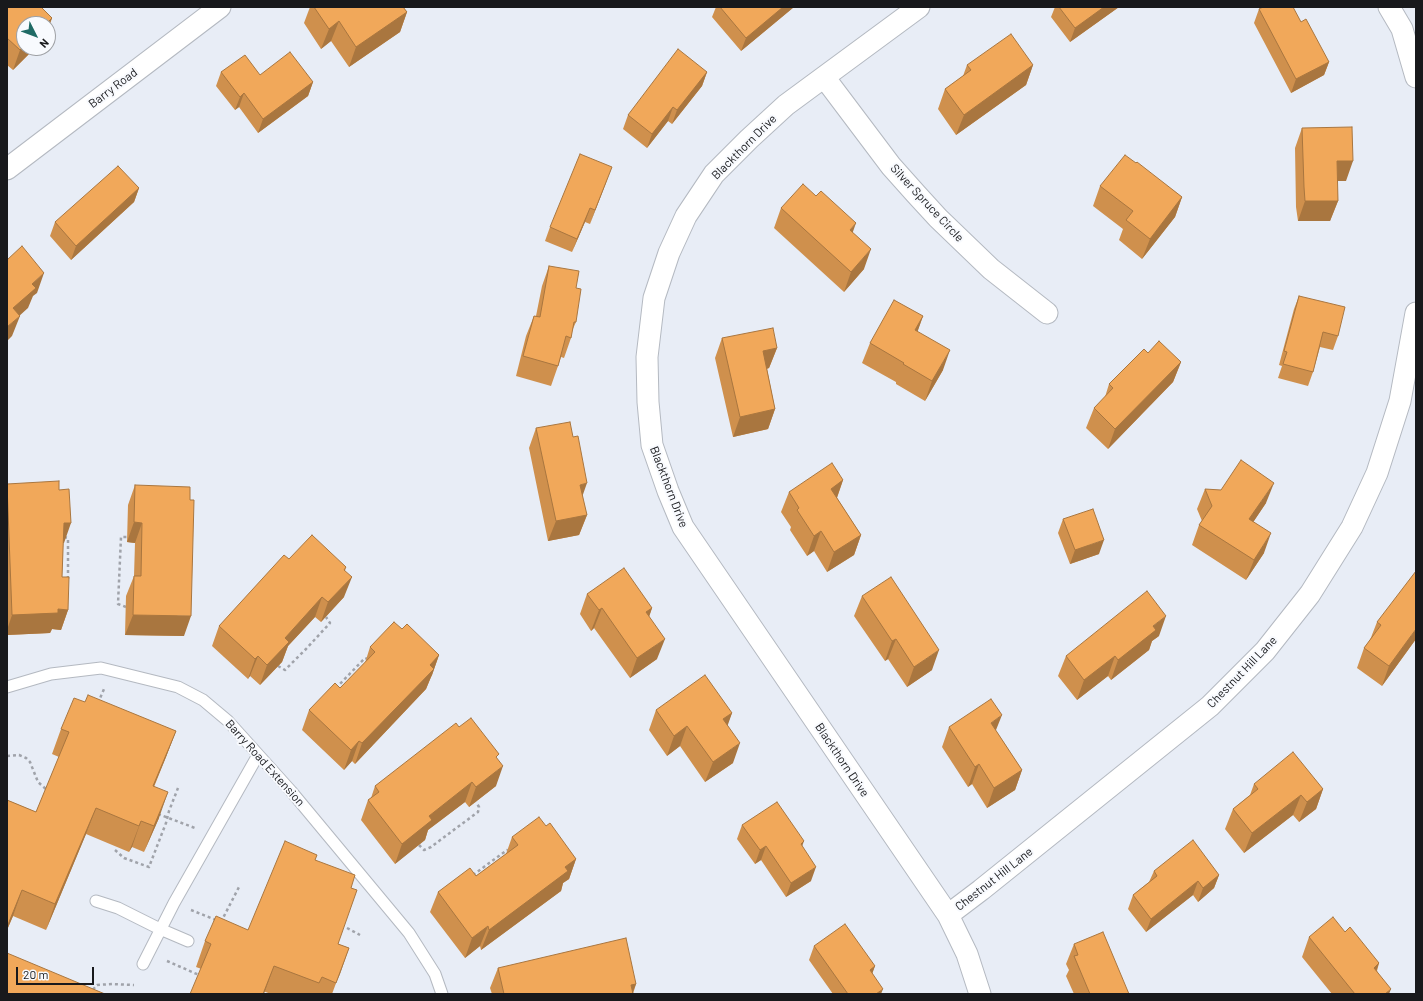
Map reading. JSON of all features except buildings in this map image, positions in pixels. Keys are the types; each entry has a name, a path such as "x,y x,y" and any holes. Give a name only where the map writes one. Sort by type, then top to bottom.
{"street":[{"name":"Barry Road","path":"10,162 220,7"},
{"name":"Blackthorn Drive","path":"920,7 786,105 714,174 686,216 669,253 654,298 647,357 648,402 652,445 668,491 683,527 948,915 967,954 980,994"},
{"path":"1389,7 1402,29 1416,77"},
{"name":"Silver Spruce Circle","path":"824,77 891,166 916,194 991,269 1047,313"},
{"name":"Chestnut Hill Lane","path":"948,915 1210,706 1265,651 1310,594 1352,527 1377,473 1400,401 1416,313"}],"lane":[{"name":"Barry Road Extension","path":"7,687 51,674 101,668 178,687 203,700 228,721 291,791 409,933 435,974 438,992"},
{"path":"143,964 174,903 258,755"},
{"path":"96,901 118,908 188,941"}],"path":[{"path":"64,536 68,538 68,583"},
{"path":"126,607 118,604 121,538 127,537"},
{"path":"278,666 285,670 306,649 330,623 326,617"},
{"path":"331,693 365,658 370,660"},
{"path":"97,707 104,688"},
{"path":"7,756 19,755 26,758 30,762 38,782 47,790"},
{"path":"115,850 124,858 149,867 178,788"},
{"path":"419,845 424,850 431,847 478,812 479,807 476,802"},
{"path":"154,812 212,835"},
{"path":"469,878 507,850 511,852"},
{"path":"221,922 240,885"},
{"path":"174,903 228,925"},
{"path":"347,928 360,935"},
{"path":"148,954 199,975"},
{"path":"89,994 97,985 134,985"}]}
